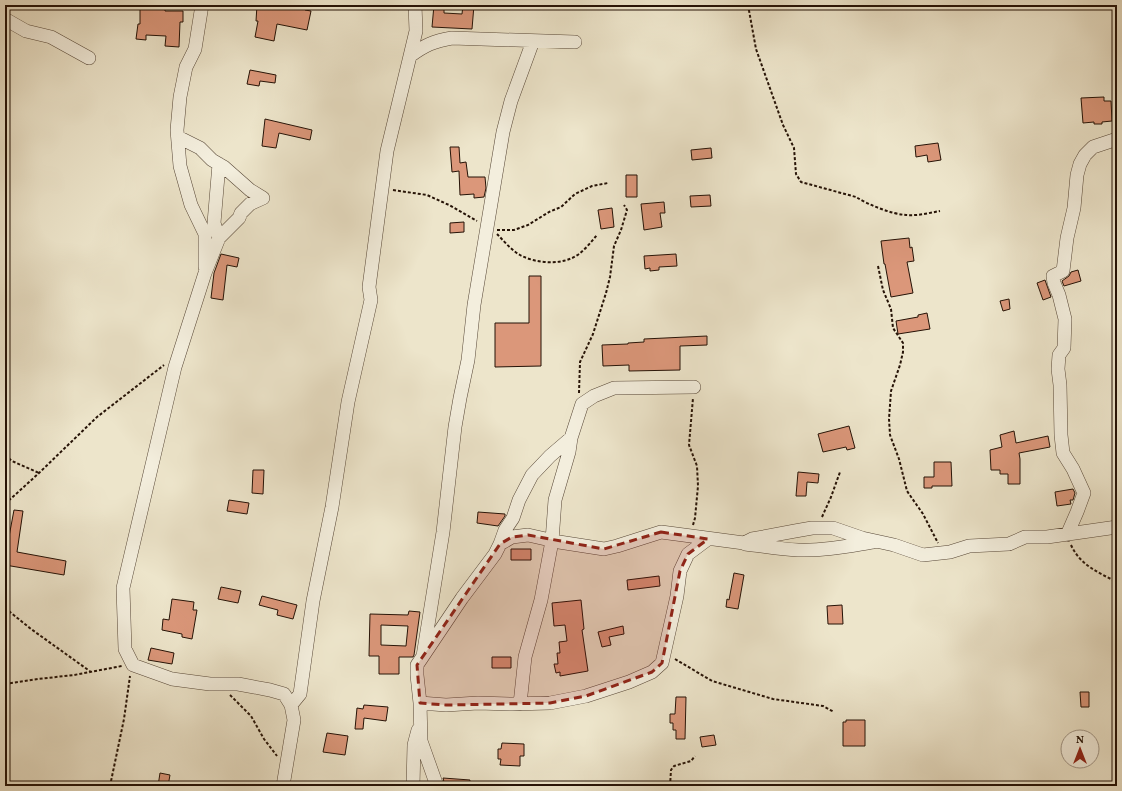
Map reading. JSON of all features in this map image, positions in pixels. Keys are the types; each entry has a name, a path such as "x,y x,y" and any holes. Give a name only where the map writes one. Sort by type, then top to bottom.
{"street":[{"path":"202,5 195,49 186,67 180,97 178,137 180,166 192,205 205,234 205,273"},
{"path":"291,705 300,694 313,601 332,507 348,402 371,300 369,287 387,151 416,31 415,5"},
{"path":"5,19 26,31 50,37 89,58"},
{"path":"410,56 423,46 436,41 452,38 575,42"},
{"path":"423,656 443,532 456,420 468,360 474,305 503,132 511,101 533,41"},
{"path":"178,137 200,148 250,190 263,198 250,204 241,212 239,218 219,238 205,273 179,354 123,588 125,649 133,664 172,679 210,684 238,684 284,694 291,705 294,720 283,786"},
{"path":"1067,534 1084,493 1073,469 1063,453 1058,369 1059,355 1064,348 1065,319 1053,276 1063,271 1067,238 1074,208 1077,175 1080,164 1085,155 1093,147 1117,139"},
{"path":"219,164 214,223 219,238"},
{"path":"520,704 525,657 541,600 552,541 555,500 570,452 571,438 582,404 594,396 614,388 694,387"},
{"path":"437,786 421,741 417,665 462,598 483,571 500,544 505,530 532,475 550,456 571,438"},
{"path":"744,543 752,539 814,528 833,528 894,545 923,555 969,546 1009,544 1025,537 1047,537 1117,527"},
{"path":"500,544 512,537 528,535 552,541 604,549 660,532 771,548 799,550 837,548 876,541"},
{"path":"420,703 446,706 478,703 550,703 586,696 629,682 652,672 662,663 677,596 680,571 688,554 708,539"},
{"path":"413,786 414,745 420,721"}],"path":[{"path":"748,5 756,49 783,125 794,148 796,174 802,182 856,197 864,202 885,210 906,215 922,215 940,211"},
{"path":"579,412 578,380 580,362 593,334 606,293 610,277 614,246 627,210 624,205"},
{"path":"493,230 506,244 520,255 538,261 559,263 573,258 597,235"},
{"path":"878,266 883,290 891,309 893,328 903,343 903,352 900,365 891,391 889,419 890,435 899,459 907,491 923,514 943,552"},
{"path":"5,504 97,417 179,354"},
{"path":"690,536 695,518 698,486 697,466 689,445 694,387"},
{"path":"5,455 12,461"},
{"path":"5,459 39,473"},
{"path":"814,528 821,519 840,472"},
{"path":"1067,534 1076,555 1088,567 1117,582"},
{"path":"5,608 90,672"},
{"path":"665,650 674,658 712,681 773,699 823,706 834,712"},
{"path":"5,684 90,672 133,664 124,719 110,786"},
{"path":"228,694 234,697 251,716 264,739 286,768"},
{"path":"670,786 671,770 674,766 691,761 695,756"}],"highlighted area":[{"path":"661,532 708,539 688,554 680,571 662,663 652,672 586,696 550,703 446,705 420,703 417,665 500,544 512,537 528,535 604,549"}],"building":[{"path":"140,5 148,5 148,7 165,7 165,11 183,11 183,22 180,22 179,47 165,46 166,36 146,35 146,40 136,39 138,24 140,24"},
{"path":"257,5 306,5 305,10 311,11 307,30 277,24 274,41 255,37 258,21 256,21"},
{"path":"434,5 444,5 444,13 462,14 463,5 474,5 472,29 432,27"},
{"path":"250,70 276,75 275,83 260,81 259,86 247,84"},
{"path":"1104,97 1104,101 1111,101 1112,121 1102,122 1102,124 1094,124 1094,122 1083,123 1081,98"},
{"path":"265,119 312,130 310,140 279,133 276,148 262,146"},
{"path":"938,143 941,160 928,162 927,155 916,157 915,146"},
{"path":"450,147 459,147 460,163 466,162 468,177 485,177 486,188 484,197 474,198 474,194 460,195 459,171 452,172"},
{"path":"711,148 712,158 692,160 691,150"},
{"path":"626,175 637,175 637,197 626,197"},
{"path":"710,195 711,206 691,207 690,196"},
{"path":"664,202 665,213 660,213 662,227 644,230 641,204"},
{"path":"612,208 614,227 601,229 598,210"},
{"path":"464,222 464,232 450,233 450,223"},
{"path":"909,238 914,261 907,262 913,293 891,297 881,241"},
{"path":"221,254 239,258 237,267 227,265 223,300 211,298 214,273"},
{"path":"676,254 677,266 659,267 659,270 650,271 650,268 645,269 644,256"},
{"path":"1078,270 1081,281 1064,286 1062,281 1069,276 1071,272"},
{"path":"529,276 541,276 541,366 495,367 495,323 529,323"},
{"path":"1045,280 1051,297 1043,300 1037,283"},
{"path":"1009,299 1010,309 1003,311 1000,301"},
{"path":"927,313 930,329 898,334 896,321 918,317 918,315"},
{"path":"707,336 707,345 680,346 680,370 629,371 629,365 603,366 602,345 644,342 644,339"},
{"path":"849,426 855,448 847,450 846,447 823,452 818,434"},
{"path":"1014,431 1016,443 1048,436 1050,447 1019,453 1020,484 1008,484 1008,474 1000,474 1000,470 991,470 990,450 1002,447 1000,435"},
{"path":"934,462 951,462 952,486 932,486 932,488 924,488 924,477 934,477"},
{"path":"253,470 264,470 263,494 252,493"},
{"path":"798,472 819,474 818,483 807,482 806,496 796,496"},
{"path":"1073,489 1075,493 1073,500 1070,500 1071,504 1057,506 1055,492"},
{"path":"229,500 249,503 247,514 227,511"},
{"path":"14,510 23,511 17,552 66,561 64,575 5,565"},
{"path":"478,512 505,514 505,516 498,526 477,523"},
{"path":"511,549 531,549 531,560 511,560"},
{"path":"734,573 744,575 738,609 726,607 727,599 729,600"},
{"path":"659,576 660,586 628,590 627,580"},
{"path":"221,587 241,591 238,603 218,599"},
{"path":"262,596 297,605 293,619 277,615 278,610 259,605"},
{"path":"172,599 194,602 193,610 197,610 192,639 182,637 182,634 162,630 163,619 169,620"},
{"path":"581,600 584,629 582,630 588,671 560,676 560,672 556,673 554,664 558,664 557,653 560,653 559,642 567,641 565,625 554,626 552,603"},
{"path":"842,605 843,624 828,624 827,606"},
{"path":"409,611 420,612 414,655 413,657 399,657 399,674 379,674 379,656 369,656 370,614 408,615","holes":["381,625 408,626 406,646 381,645"]},
{"path":"623,626 624,634 609,637 611,645 602,647 598,632"},
{"path":"151,648 174,653 172,664 148,660"},
{"path":"492,657 511,657 511,668 492,668"},
{"path":"1080,692 1089,692 1089,707 1081,707"},
{"path":"676,697 686,697 685,739 676,739 676,730 673,730 673,723 670,723 670,714 675,714"},
{"path":"364,705 388,707 386,721 364,718 363,729 355,729 357,708 363,709"},
{"path":"846,720 865,720 865,746 843,746 843,722 846,722"},
{"path":"327,733 348,736 345,755 323,752"},
{"path":"714,735 716,745 702,747 700,737"},
{"path":"502,743 524,744 524,756 520,756 520,766 500,765 501,759 498,759 498,749 501,749"},
{"path":"160,773 170,775 168,786 158,786"},
{"path":"443,778 470,780 469,786 445,786"}]}
